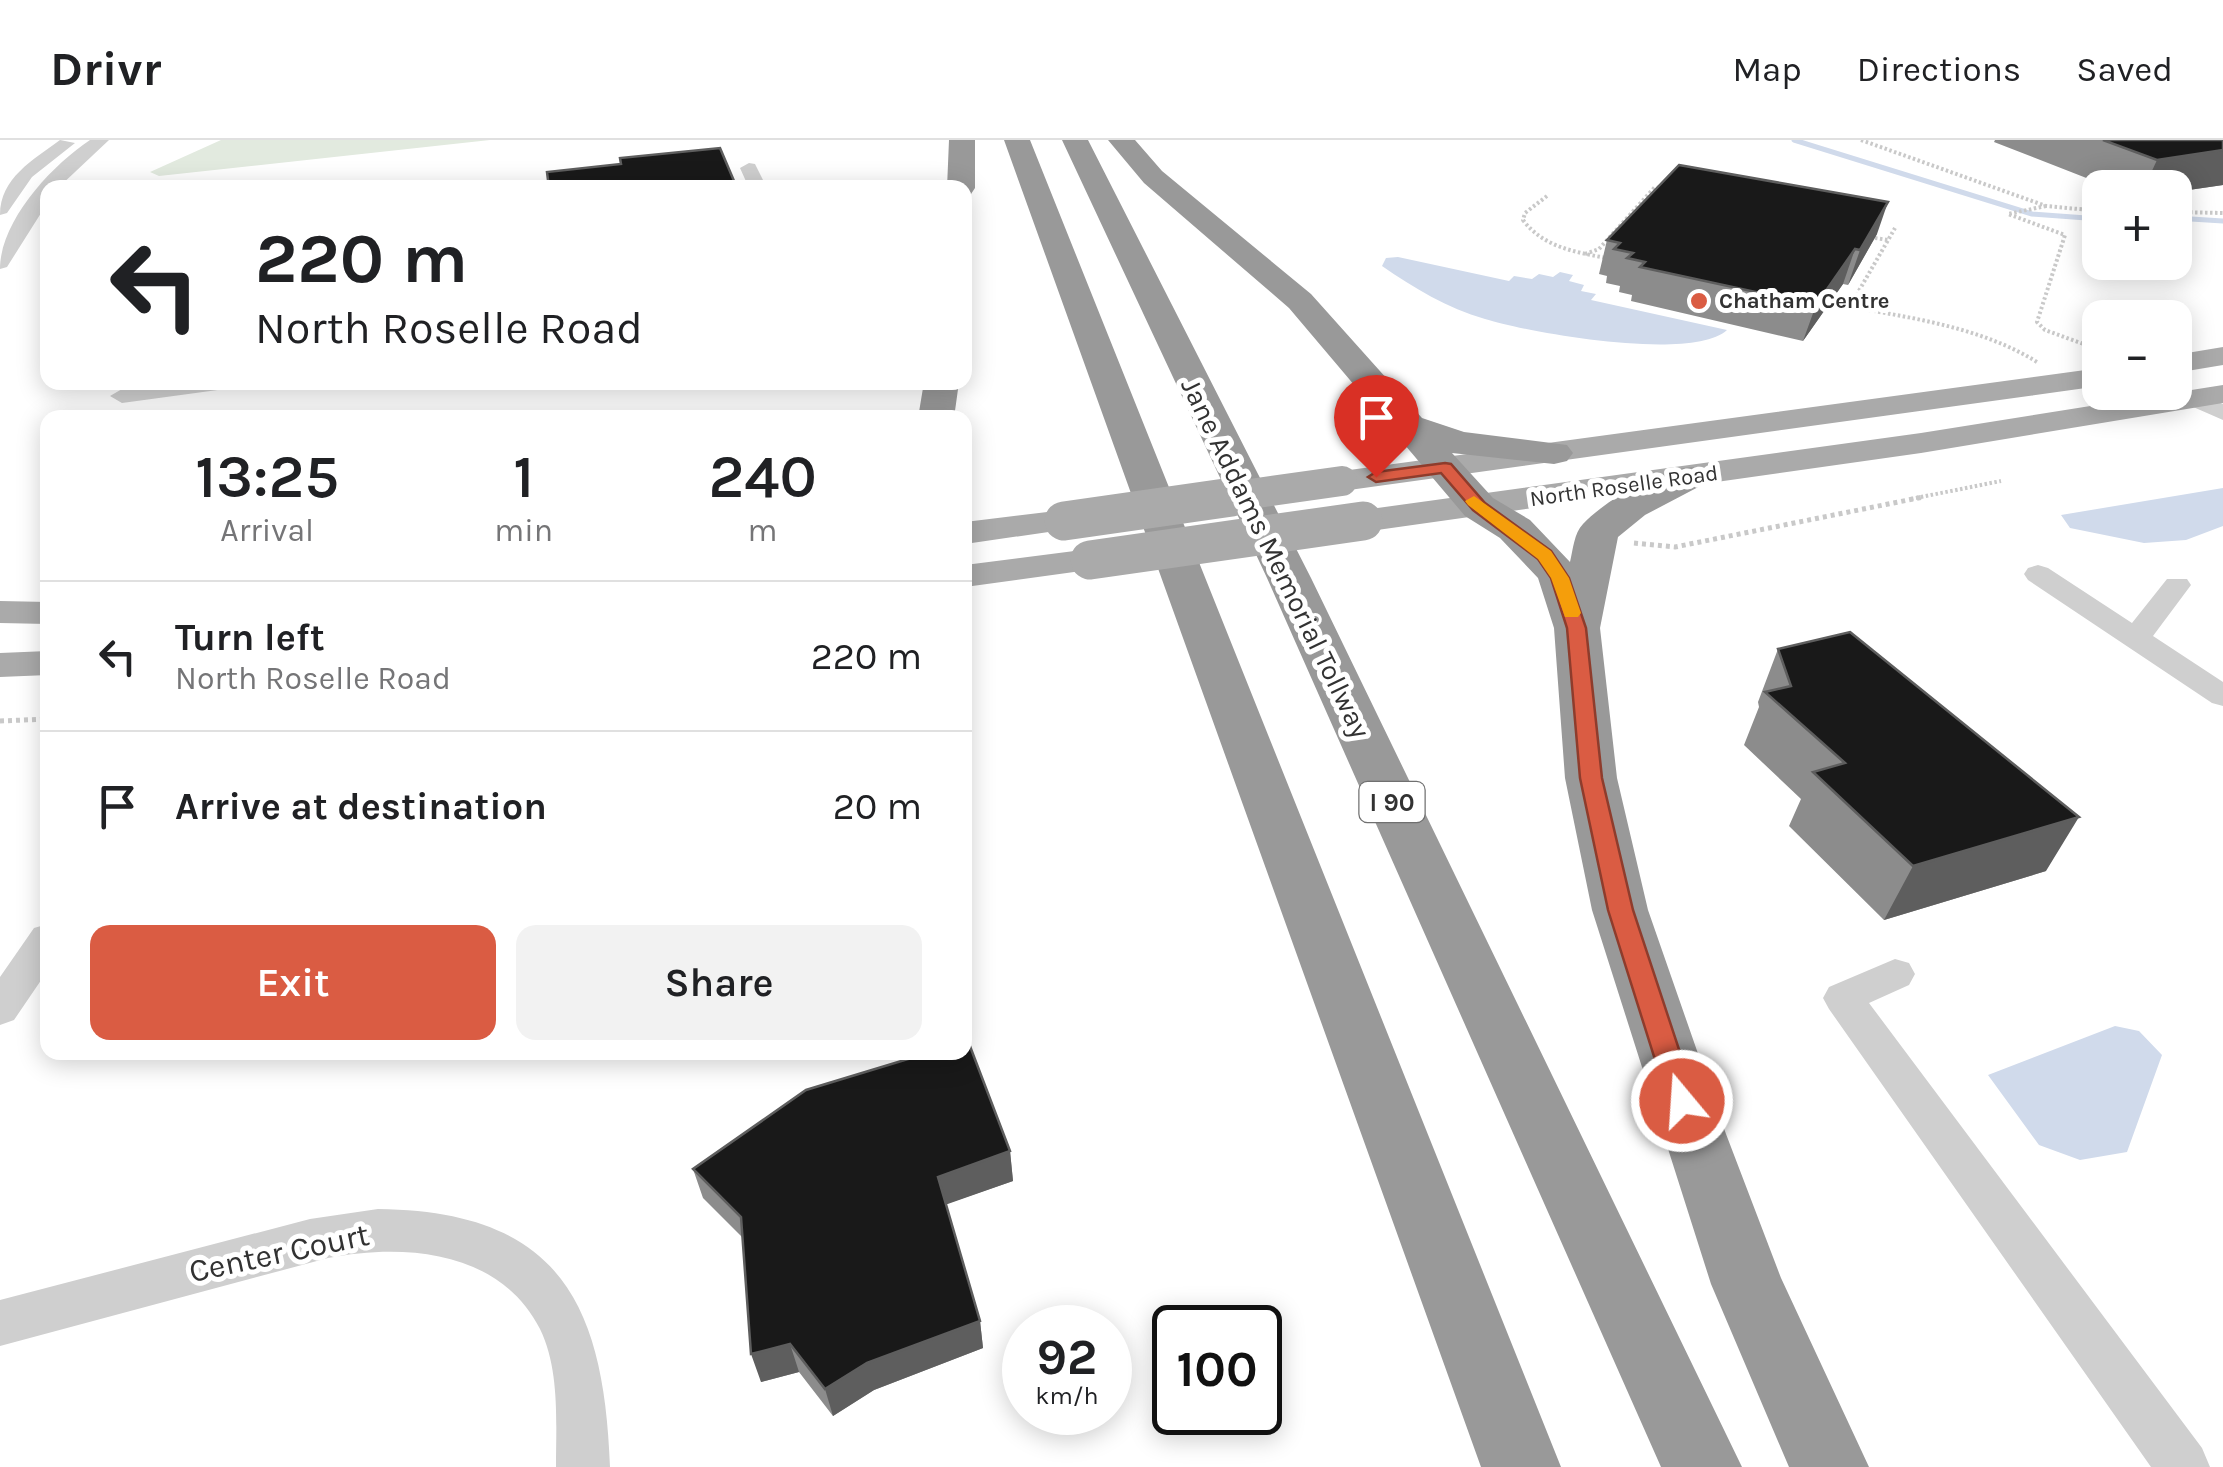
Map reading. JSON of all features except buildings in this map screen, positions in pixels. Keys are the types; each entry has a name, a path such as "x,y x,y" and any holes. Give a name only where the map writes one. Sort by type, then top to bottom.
{"highway":[{"path":"961,180 962,140"},
{"path":"1017,140 1521,1467"},
{"name":"Jane Addams Memorial Tollway","path":"1074,140 1288,578 1702,1467"},
{"path":"1120,140 1153,177 1300,301 1479,506 1544,555 1560,578 1576,628 1591,778 1620,910 1687,1118 1747,1284 1829,1467"},
{"path":"1409,426 1473,445 1554,453"},
{"path":"1576,628 1598,532 1632,506 1690,476"}],"main road":[{"path":"2192,361 2223,356"},
{"name":"North Roselle Road","path":"972,532 2082,379"},
{"name":"North Roselle Road","path":"2192,395 2223,394"},
{"name":"North Roselle Road","path":"972,575 1690,476 2094,410"},
{"path":"0,612 40,613"},
{"path":"0,665 40,663"}],"street":[{"path":"0,212 26,173 68,142 97,142"},
{"path":"52,180 97,142"},
{"path":"749,168 754,180"},
{"path":"0,262 40,199"},
{"path":"0,212 32,212"},
{"path":"122,396 166,390"},
{"path":"2192,401 2223,413"},
{"path":"2038,574 2223,696"},
{"path":"2136,638 2177,586"},
{"path":"0,1009 40,950"},
{"path":"1896,974 1842,998 2184,1467"},
{"name":"Center Court","path":"0,1323 184,1272 376,1230 432,1232 475,1242 518,1265 548,1299 571,1344 582,1419 582,1467"}],"path":[{"path":"1861,140 2046,206 2082,209"},
{"path":"1585,254 1599,249 1655,187 1668,190"},
{"path":"1547,196 1525,213 1523,220 1528,228 1555,246 1621,260"},
{"path":"2046,206 2008,214 2065,236 2037,322 2045,330 2082,343"},
{"path":"2192,212 2223,213"},
{"path":"1849,308 1896,228"},
{"path":"1875,238 1888,240"},
{"path":"1811,299 1962,332 2018,350 2036,360 2039,372"},
{"path":"1621,541 1675,546 2001,481"},
{"path":"0,721 40,720"}],"shaded area":[{"path":"221,140 490,140 159,176 150,172"}],"water":[{"path":"1398,257 1509,281 1514,276 1532,279 1539,274 1553,277 1560,272 1573,275 1569,281 1584,285 1581,291 1596,294 1591,300 1727,330 1708,339 1681,344 1647,344 1572,337 1507,325 1444,303 1382,266 1386,258"},
{"path":"2223,488 2223,526 2186,540 2144,543 2070,528 2061,515"},
{"path":"2115,1026 2139,1031 2162,1055 2127,1152 2080,1160 2039,1145 1988,1075"}],"waterway":[{"path":"1794,140 2032,214 2082,218"},
{"path":"2192,219 2223,221"}],"slow traffic":[{"path":"1474,501 1544,555 1560,578 1572,613"}],"place":[{"name":"Chatham Centre","path":"1699,301"}],"route":[{"path":"1376,477 1445,468 1479,506 1515,529 1544,555 1560,578 1576,628 1591,778 1620,910 1682,1101"}]}
